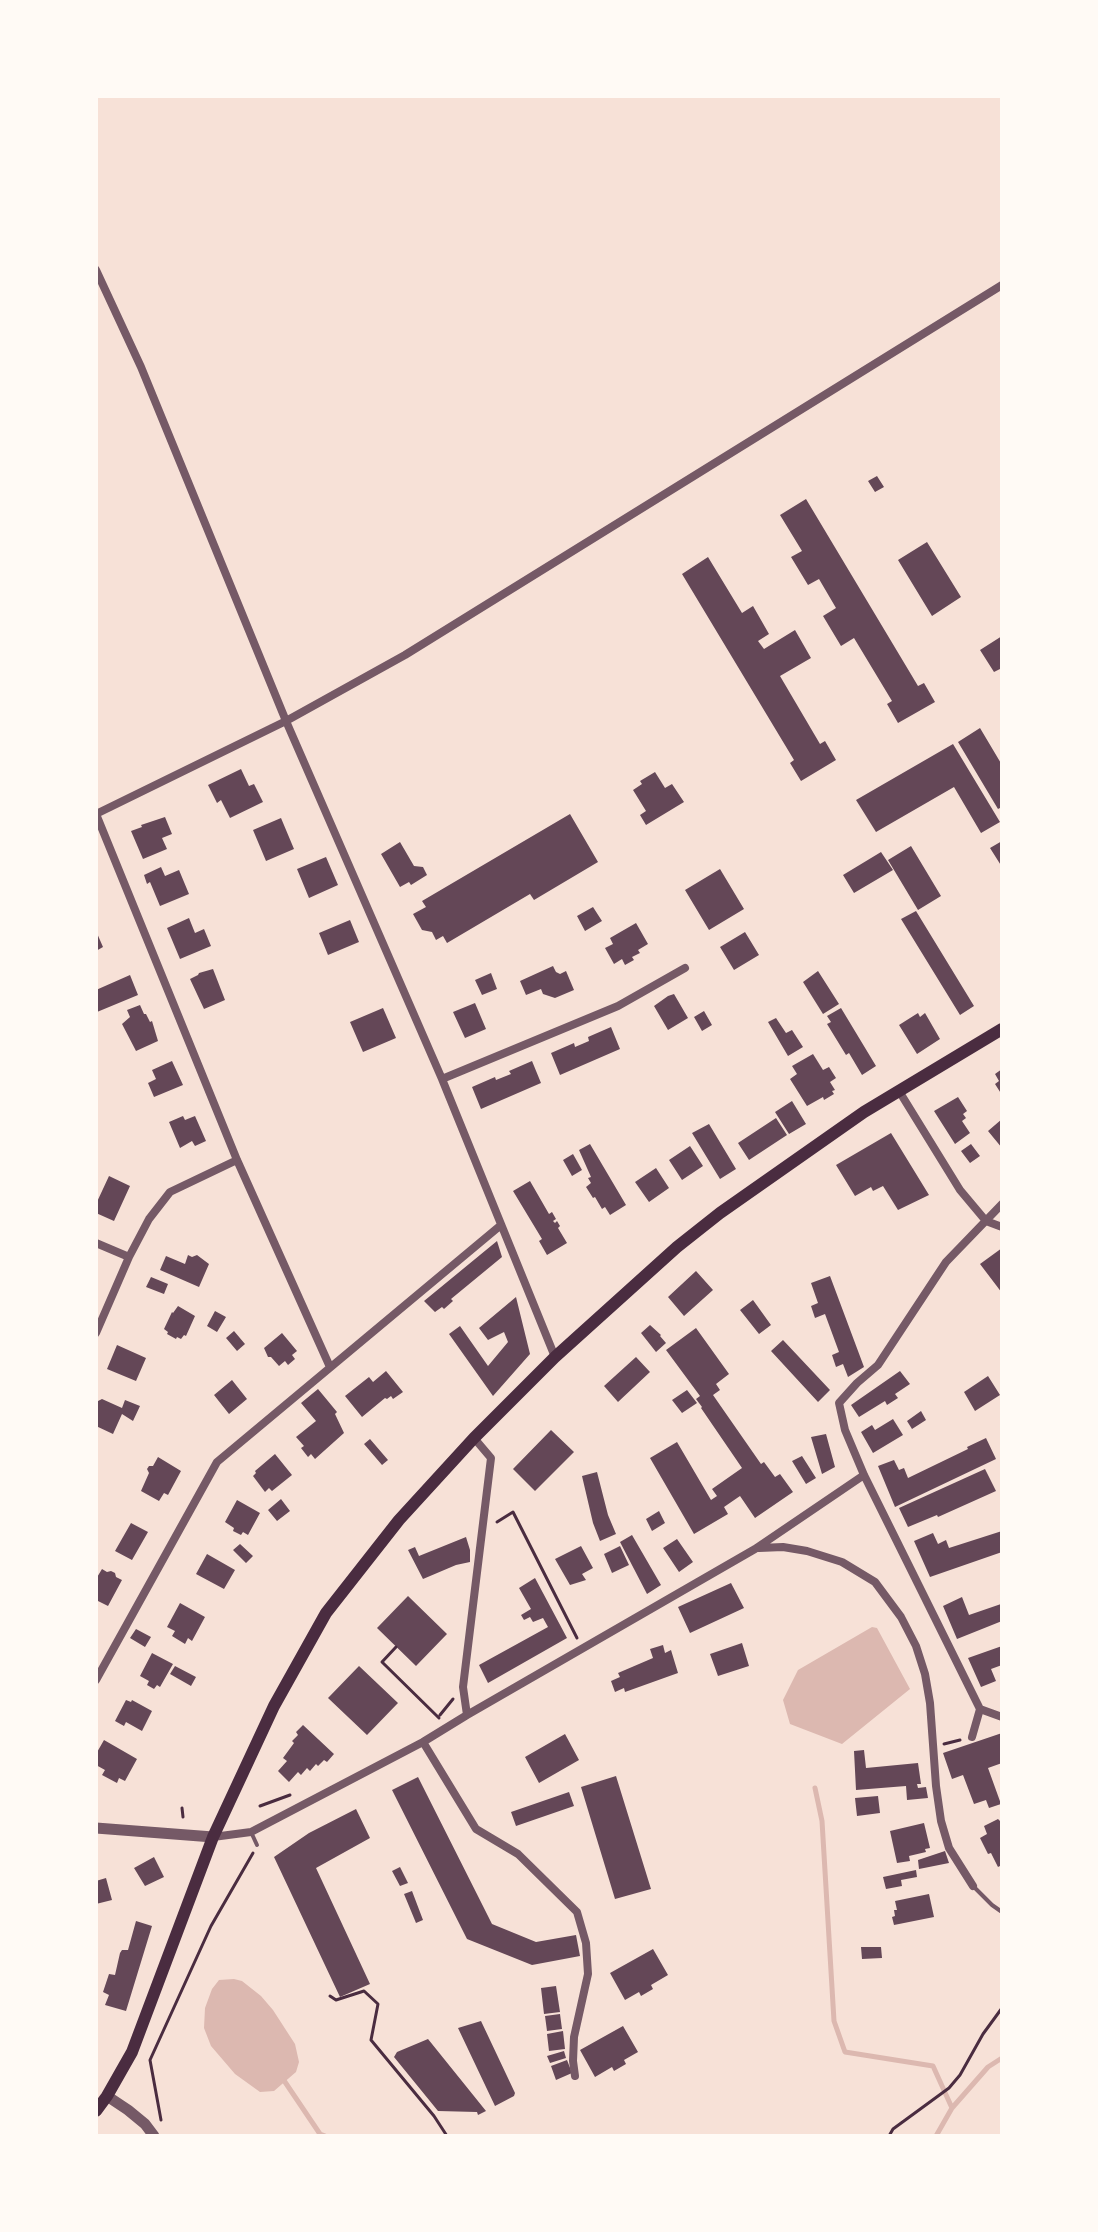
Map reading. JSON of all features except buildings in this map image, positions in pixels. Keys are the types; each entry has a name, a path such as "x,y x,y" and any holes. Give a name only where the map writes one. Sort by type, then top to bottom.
{"main road":[{"path":"96,2111 132,2052 213,1837 274,1706 326,1613 399,1520 474,1438 555,1357 677,1247 864,1112 1002,1029"}],"street":[{"path":"96,270 141,367 286,721 442,1079 555,1357"},
{"path":"330,1367 237,1160 96,814 286,721 405,655 1002,285"},
{"path":"442,1079 618,1006 685,968"},
{"path":"899,1091 960,1190 986,1221 1002,1227"},
{"path":"96,1333 129,1257 149,1219 170,1192 237,1160"},
{"path":"972,1737 980,1709 864,1475 845,1430 839,1403 878,1365 946,1262 1002,1204"},
{"path":"96,1680 217,1462 501,1225"},
{"path":"96,1243 129,1257"},
{"path":"467,1715 463,1687 491,1458 474,1438"},
{"path":"96,1828 213,1837 251,1832 423,1742 755,1549 864,1475"},
{"path":"755,1549 783,1547 842,1562 875,1582 901,1617 916,1646 925,1674 941,1821 949,1848 973,1886"},
{"path":"980,1709 1002,1717"},
{"path":"423,1742 476,1829 518,1854 577,1912 586,1943 588,1974 574,2037 575,2076"},
{"path":"107,2096 145,2124 154,2136"}],"lane":[{"path":"251,1832 257,1845"},
{"path":"973,1886 1002,1912"}],"path":[{"path":"483,1530 513,1512 582,1649"},
{"path":"396,1647 382,1662 439,1718"},
{"path":"934,1747 972,1737"},
{"path":"182,1808 183,1817"},
{"path":"161,2120 150,2060 211,1926 257,1845"},
{"path":"330,1996 336,2000 364,1991 378,2004 371,2040 447,2136"},
{"path":"889,2136 893,2129 949,2088 1002,2008"}],"shaded area":[{"path":"872,1627 877,1628 910,1689 842,1744 790,1724 783,1700 798,1670"},
{"path":"219,1980 242,1981 261,1996 295,2044 299,2062 296,2072 274,2091 260,2092 235,2074 211,2046 204,2028 205,2008 212,1989"}],"waterway":[{"path":"815,1788 822,1821 834,2021 845,2052 933,2066 952,2108 936,2136"},
{"path":"952,2108 988,2067 1002,2058"},
{"path":"285,2082 320,2134 325,2136"}]}
